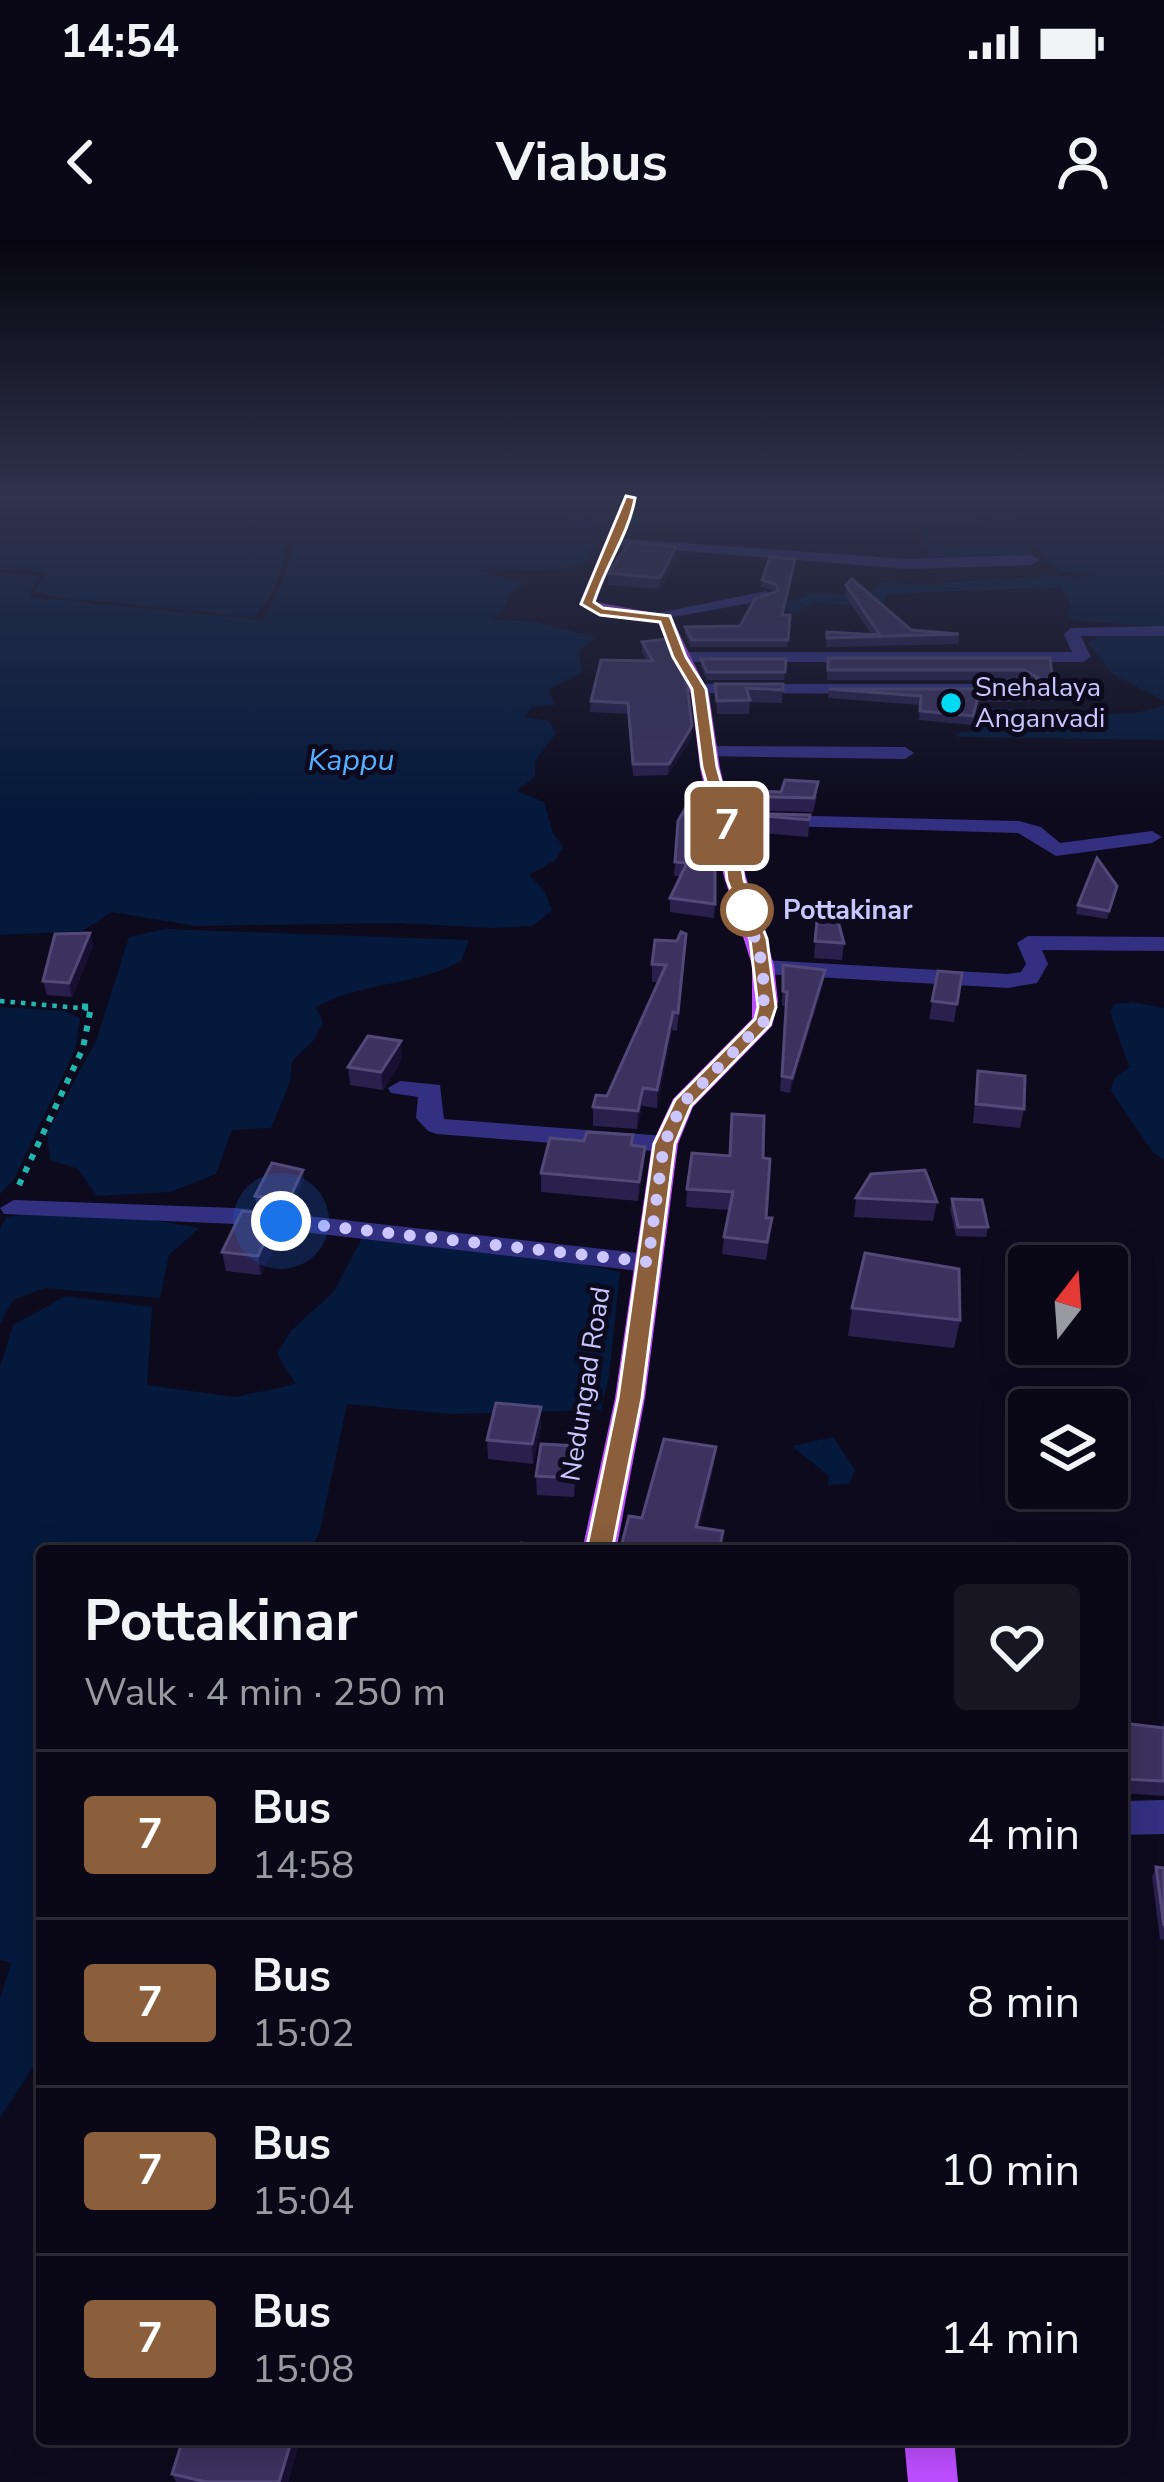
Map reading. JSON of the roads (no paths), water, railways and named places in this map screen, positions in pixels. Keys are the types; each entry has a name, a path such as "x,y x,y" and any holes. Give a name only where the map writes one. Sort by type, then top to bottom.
{"main road":[{"path":"590,603 589,608 658,615"},
{"name":"Nedungad Road","path":"600,1545 630,1398 664,1144 682,1104 764,1021 758,939 736,880 707,752 699,689 679,657 665,619 658,615"},
{"path":"929,2445 933,2482"}],"street":[{"path":"658,615 728,603"},
{"path":"679,657 1083,657 1072,635 1076,631 1164,631"},
{"path":"699,689 1023,689"},
{"path":"707,752 905,753"},
{"path":"725,820 1019,827 1034,831 1056,850 1152,837"},
{"path":"763,967 1008,981 1029,978 1036,964 1028,943 1164,944"},
{"path":"400,1088 431,1090 429,1118 437,1126 664,1144"},
{"path":"14,1208 235,1216 648,1262"},
{"path":"1128,1818 1164,1817"}],"water":[{"name":"Kappu","path":"0,603 86,603 262,620 272,603 506,603 503,612 489,619 534,622 596,637 579,651 582,672 548,690 555,705 532,707 524,717 549,721 556,733 535,761 535,776 517,791 544,802 553,833 563,846 556,860 529,875 544,890 552,910 533,926 493,928 396,923 196,926 112,912 82,931 0,935"},
{"name":"Kappu","path":"111,603 265,603 255,617"},
{"path":"1070,603 1164,603 1164,626 1074,621 1067,614"},
{"path":"1164,633 1164,701 1111,673 1088,643 1099,636"},
{"path":"1164,705 1164,740 957,737 956,733 982,730 992,720 988,711 974,708 1098,714"},
{"path":"165,929 469,940 461,961 443,969 316,1007 323,1022 314,1040 292,1061 290,1082 271,1128 232,1130 216,1174 170,1192 97,1196 78,1169 50,1160 47,1133 96,1041 129,937"},
{"path":"1114,1004 1164,1008 1164,1160 1153,1152 1111,1091 1114,1079 1129,1067 1110,1012"},
{"path":"0,1007 65,1011 80,1018 75,1050 14,1179 0,1194"},
{"path":"36,1213 153,1220 199,1228 169,1255 160,1298 45,1288 13,1300 0,1324 0,1229 6,1217"},
{"path":"362,1238 552,1258 620,1272 601,1410 451,1414 347,1404 314,1545 36,1545 36,2063 0,2118 0,1999 11,1963 0,1960 0,1367 13,1325 66,1296 152,1307 147,1385 235,1397 296,1384 277,1354 291,1331 334,1291"},
{"path":"833,1437 855,1470 849,1484 828,1485 829,1476 792,1446"}],"waterway":[{"path":"779,603 795,607 803,603"}],"place":[{"name":"Snehalaya Anganvadi","path":"951,703"},
{"name":"Pottakinar","path":"747,910"}]}
